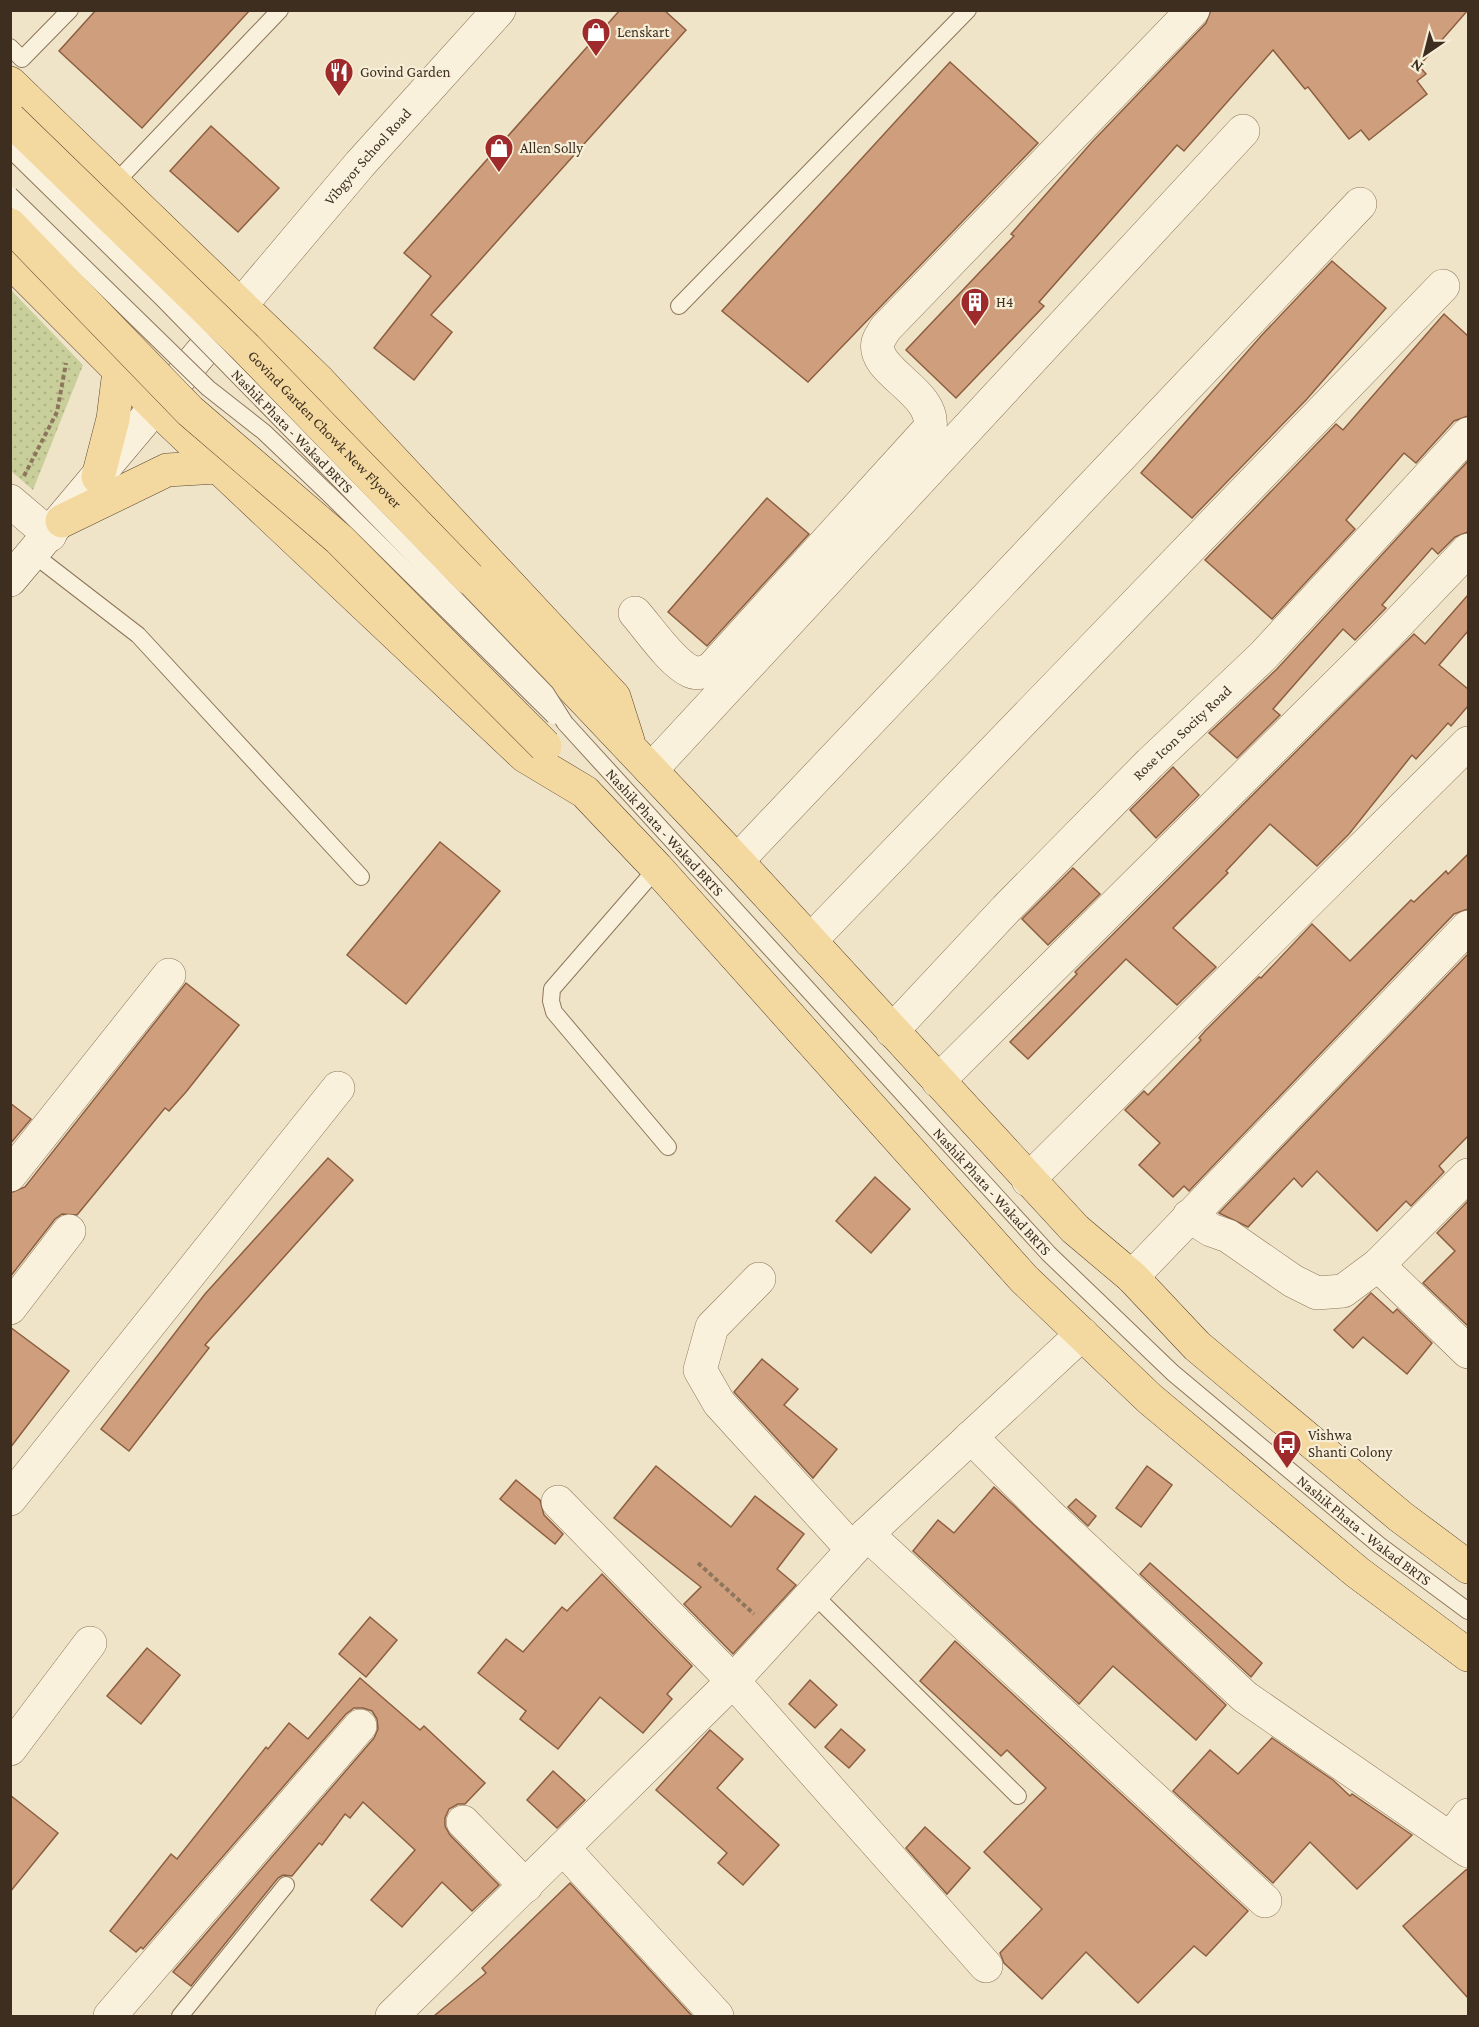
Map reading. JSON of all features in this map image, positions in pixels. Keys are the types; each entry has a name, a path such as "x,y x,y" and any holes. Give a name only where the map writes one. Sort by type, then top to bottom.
{"main road":[{"path":"10,83 319,381 614,697 641,759"},
{"name":"Govind Garden Chowk New Flyover","path":"10,119 246,348 468,578 737,861 1075,1229 1132,1277 1197,1346 1401,1517 1468,1567"},
{"path":"10,225 190,411 339,539 555,734 585,792"},
{"path":"10,261 218,466 525,756 585,792 657,868 1016,1270 1082,1334 1150,1399 1357,1572 1468,1655"},
{"path":"98,477 113,419 119,370"},
{"path":"48,537 166,470 218,466"}],"street":[{"name":"Vibgyor School Road","path":"10,580 360,164 499,10"},
{"path":"635,613 691,672 703,673 712,668 930,428 932,416 926,405 879,357 878,342 885,329 1193,10"},
{"path":"641,759 1243,131"},
{"path":"737,861 1360,204"},
{"path":"810,941 1443,286"},
{"name":"Rose Icon Socity Road","path":"892,1031 1046,868 1150,763 1263,656 1468,434"},
{"path":"11,501 48,537"},
{"path":"938,1081 1224,794 1383,640 1468,550"},
{"path":"1028,1180 1468,743"},
{"path":"1132,1277 1468,927"},
{"path":"10,1175 169,975"},
{"path":"10,1500 338,1088"},
{"path":"1189,1216 1210,1230 1228,1236 1293,1281 1317,1293 1342,1291 1378,1265 1467,1179"},
{"path":"10,1308 69,1231"},
{"path":"1378,1265 1468,1352"},
{"path":"759,1279 712,1327 700,1370 719,1403 859,1542 1265,1901"},
{"path":"392,2016 733,1681 814,1595 859,1542 1082,1334"},
{"path":"971,1437 1047,1513 1245,1697 1463,1835"},
{"path":"558,1502 733,1681 986,1966"},
{"path":"10,1749 90,1643"},
{"path":"110,2016 360,1726"},
{"path":"463,1822 526,1886"},
{"path":"563,1848 717,2016"}],"lane":[{"path":"10,47 22,59 70,10"},
{"path":"115,183 280,10"},
{"path":"679,306 968,10"},
{"name":"Nashik Phata - Wakad BRTS","path":"10,149 162,298 546,693 555,734"},
{"name":"Nashik Phata - Wakad BRTS","path":"10,195 208,388 264,432 333,498 548,713 555,734 1049,1254 1173,1372 1379,1545 1468,1611"},
{"path":"48,537 361,877"},
{"path":"657,868 552,989 551,1001 554,1012 668,1147"},
{"path":"814,1595 1018,1796"},
{"path":"180,2016 286,1885"}],"path":[{"path":"11,501 57,412 66,364 58,356"},
{"path":"698,1563 776,1635"}],"green space":[{"path":"11,290 83,365 33,490 11,471"}],"building":[{"path":"96,10 250,10 142,128 59,51"},
{"path":"620,10 664,10 686,30 431,315 452,332 414,380 374,348 431,276 404,253"},
{"path":"1211,10 1468,10 1419,66 1426,74 1417,81 1427,94 1369,140 1361,130 1349,139 1308,87 1305,89 1273,50 1184,151 1177,145 1039,302 1044,306 956,398 906,350 1014,236 1011,234 1092,142 1206,23"},
{"path":"950,62 1038,143 808,382 722,311"},
{"path":"211,126 279,188 238,232 170,171"},
{"path":"1332,261 1386,308 1307,399 1192,518 1141,473 1261,336"},
{"path":"1444,314 1468,336 1468,416 1454,421 1416,463 1404,453 1346,520 1355,529 1272,619 1205,560 1336,424 1343,430"},
{"path":"1468,461 1468,532 1455,537 1438,554 1432,548 1382,605 1386,608 1355,640 1343,629 1273,709 1280,715 1237,758 1209,733 1277,669"},
{"path":"767,498 809,534 707,646 668,612"},
{"path":"1468,595 1468,631 1439,665 1468,689 1468,706 1451,726 1448,723 1416,759 1412,755 1349,834 1317,866 1270,824 1226,871 1228,873 1173,928 1216,967 1177,1005 1126,959 1028,1059 1010,1042 1077,974 1075,972 1414,634 1425,644"},
{"path":"1173,767 1199,795 1156,838 1130,810"},
{"path":"440,842 500,891 406,1004 347,955"},
{"path":"1468,854 1468,909 1454,914 1189,1191 1184,1186 1173,1197 1139,1165 1160,1143 1125,1110 1144,1091 1148,1095 1201,1040 1199,1038 1205,1031 1259,977 1261,978 1312,924 1350,961 1411,900 1414,902 1446,871 1448,874"},
{"path":"1073,868 1100,894 1048,945 1022,919"},
{"path":"1468,954 1468,1136 1439,1166 1444,1172 1411,1206 1406,1201 1377,1231 1317,1171 1302,1187 1294,1178 1248,1227 1219,1213"},
{"path":"186,983 239,1025 186,1092 169,1111 165,1108 77,1215 62,1214 55,1219 10,1277 10,1193 25,1187"},
{"path":"10,1103 31,1119 10,1144"},
{"path":"328,1158 353,1180 205,1345 209,1348 129,1451 101,1429 205,1294"},
{"path":"875,1177 910,1209 871,1253 836,1221"},
{"path":"1468,1201 1468,1326 1423,1283 1455,1251 1437,1233"},
{"path":"1371,1293 1393,1313 1397,1309 1432,1343 1407,1374 1363,1337 1353,1348 1334,1330"},
{"path":"10,1327 69,1371 10,1448"},
{"path":"762,1359 798,1389 784,1405 837,1449 813,1478 734,1392"},
{"path":"656,1466 731,1527 755,1496 804,1534 777,1569 796,1585 733,1654 684,1604 701,1587 614,1518"},
{"path":"1147,1466 1172,1485 1141,1527 1116,1508"},
{"path":"516,1480 540,1500 544,1515 563,1534 555,1544 500,1499"},
{"path":"994,1487 1226,1705 1196,1740 1113,1666 1079,1704 913,1551 938,1520 954,1533"},
{"path":"1076,1499 1096,1516 1088,1526 1068,1507"},
{"path":"1150,1563 1262,1663 1251,1677 1140,1574"},
{"path":"602,1574 692,1666 667,1694 672,1699 643,1733 600,1697 558,1749 520,1719 526,1711 478,1673 506,1639 523,1652 562,1607 567,1611"},
{"path":"370,1617 397,1640 366,1677 339,1654"},
{"path":"955,1641 1248,1911 1206,1956 1194,1946 1138,2003 1086,1952 1042,1999 1004,1963 1000,1953 1042,1909 984,1852 1046,1788 1007,1750 1001,1756 920,1681"},
{"path":"147,1648 180,1675 141,1724 107,1696"},
{"path":"360,1678 420,1730 424,1726 485,1783 465,1804 458,1804 449,1809 445,1818 445,1826 450,1835 499,1885 472,1911 442,1882 402,1927 371,1900 415,1850 363,1802 350,1818 345,1814 322,1845 319,1843 292,1876 283,1875 278,1878 191,1986 173,1972 374,1738 378,1729 377,1719 372,1711 354,1708 346,1714 143,1949 141,1947 136,1952 110,1931 171,1854 177,1859 266,1747 268,1749 289,1723 308,1739"},
{"path":"810,1680 837,1705 815,1728 789,1704"},
{"path":"841,1729 865,1750 849,1768 825,1747"},
{"path":"710,1730 743,1759 717,1788 779,1845 743,1885 718,1863 727,1853 656,1790"},
{"path":"1272,1738 1333,1780 1350,1796 1352,1794 1412,1835 1357,1889 1310,1842 1273,1883 1173,1791 1210,1750 1238,1774"},
{"path":"553,1771 585,1800 557,1828 527,1800"},
{"path":"10,1795 58,1833 10,1892"},
{"path":"925,1827 970,1868 947,1894 906,1848"},
{"path":"1468,1869 1468,1998 1403,1926"},
{"path":"570,1883 692,2016 434,2016 486,1973 482,1968"}],"place":[{"name":"Lenskart","path":"596,58"},
{"name":"Govind Garden","path":"339,98"},
{"name":"Allen Solly","path":"499,174"},
{"name":"H4","path":"975,328"},
{"name":"Vishwa Shanti Colony","path":"1287,1470"}]}
